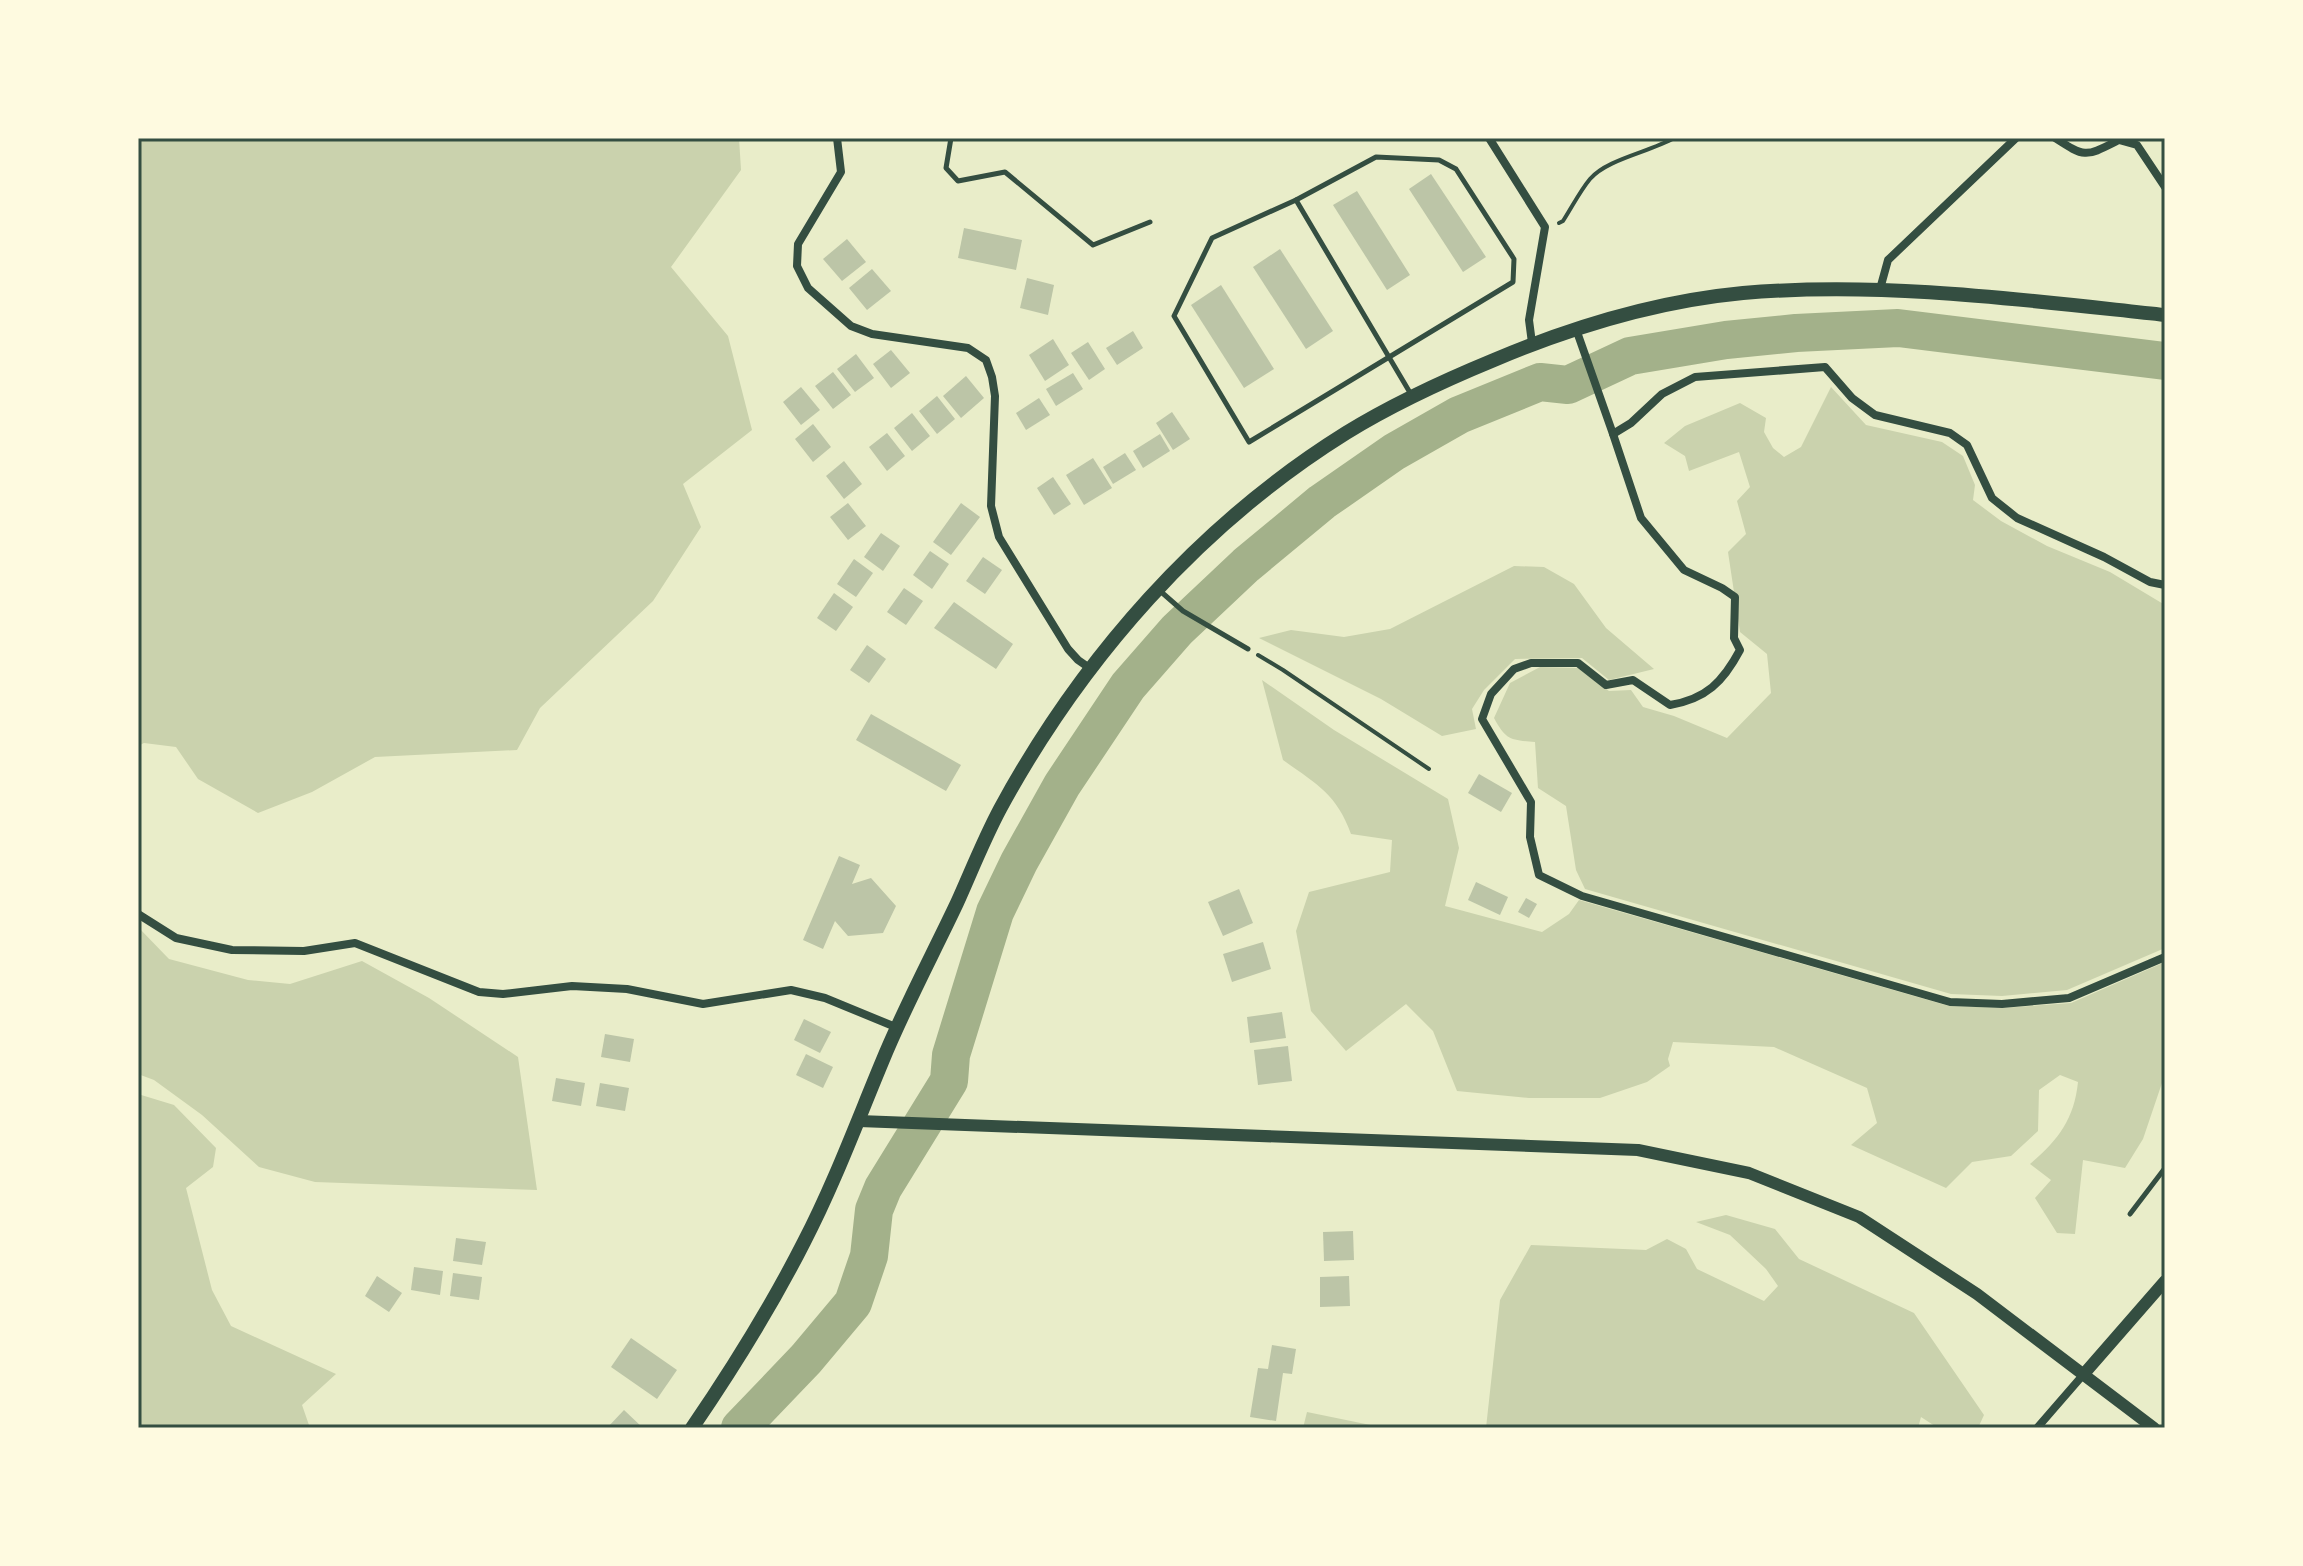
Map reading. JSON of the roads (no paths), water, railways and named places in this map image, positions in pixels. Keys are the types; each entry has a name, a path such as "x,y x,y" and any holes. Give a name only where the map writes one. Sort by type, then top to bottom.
{"main road":[{"path":"692,1428 746,1350 798,1254 885,1056 999,810 1062,707 1122,628 1190,555 1267,488 1347,432 1438,383 1532,343 1648,309 1737,294 1828,288 1953,292 2165,315"}],"street":[{"path":"837,138 841,172 798,244 797,266 808,288 851,326 872,334 968,348 986,360 995,396 991,506 999,537 1068,649 1091,669"},
{"path":"1489,138 1545,227 1529,320 1532,343"},
{"path":"1880,289 1888,260 2016,138"},
{"path":"2055,138 2079,153 2095,152 2119,140 2137,145 2165,187"},
{"path":"1576,329 1641,518 1684,570 1735,597 1734,638 1740,650 1729,671 1709,691 1689,702 1670,705 1633,680 1606,685 1578,663 1531,663 1514,669 1491,694 1482,719 1531,802 1530,837 1539,875 1582,896 1950,1002 2002,1004 2069,998 2165,957"},
{"path":"1613,434 1631,423 1662,394 1695,377 1825,367 1852,398 1875,415 1950,433 1967,445 1992,498 2017,518 2104,557 2150,582 2165,585"},
{"path":"138,914 176,938 232,950 304,951 355,943 479,992 503,994 586,986 627,989 703,1004 791,990 825,998 899,1029"},
{"path":"859,1121 1638,1150 1749,1173 1859,1217 1977,1294 2154,1428"},
{"path":"2037,1428 2165,1281"}],"lane":[{"path":"951,138 946,168 958,181 1005,172 1093,245 1150,222"},
{"path":"1376,157 1439,160 1456,169 1514,259 1513,282 1390,357 1249,442 1174,316 1212,238 1296,200 1376,157"},
{"path":"1296,200 1412,397"},
{"path":"1158,590 1183,611 1248,649"},
{"path":"2130,1214 2165,1168"}],"waterway":[{"path":"740,1428 806,1359 853,1303 869,1256 874,1210 883,1188 949,1081 951,1055 995,912 1062,785 1128,686 1177,630 1246,565 1322,502 1394,452 1459,415 1540,382 1568,385 1630,356 1726,340 1898,328 2165,361"}]}
